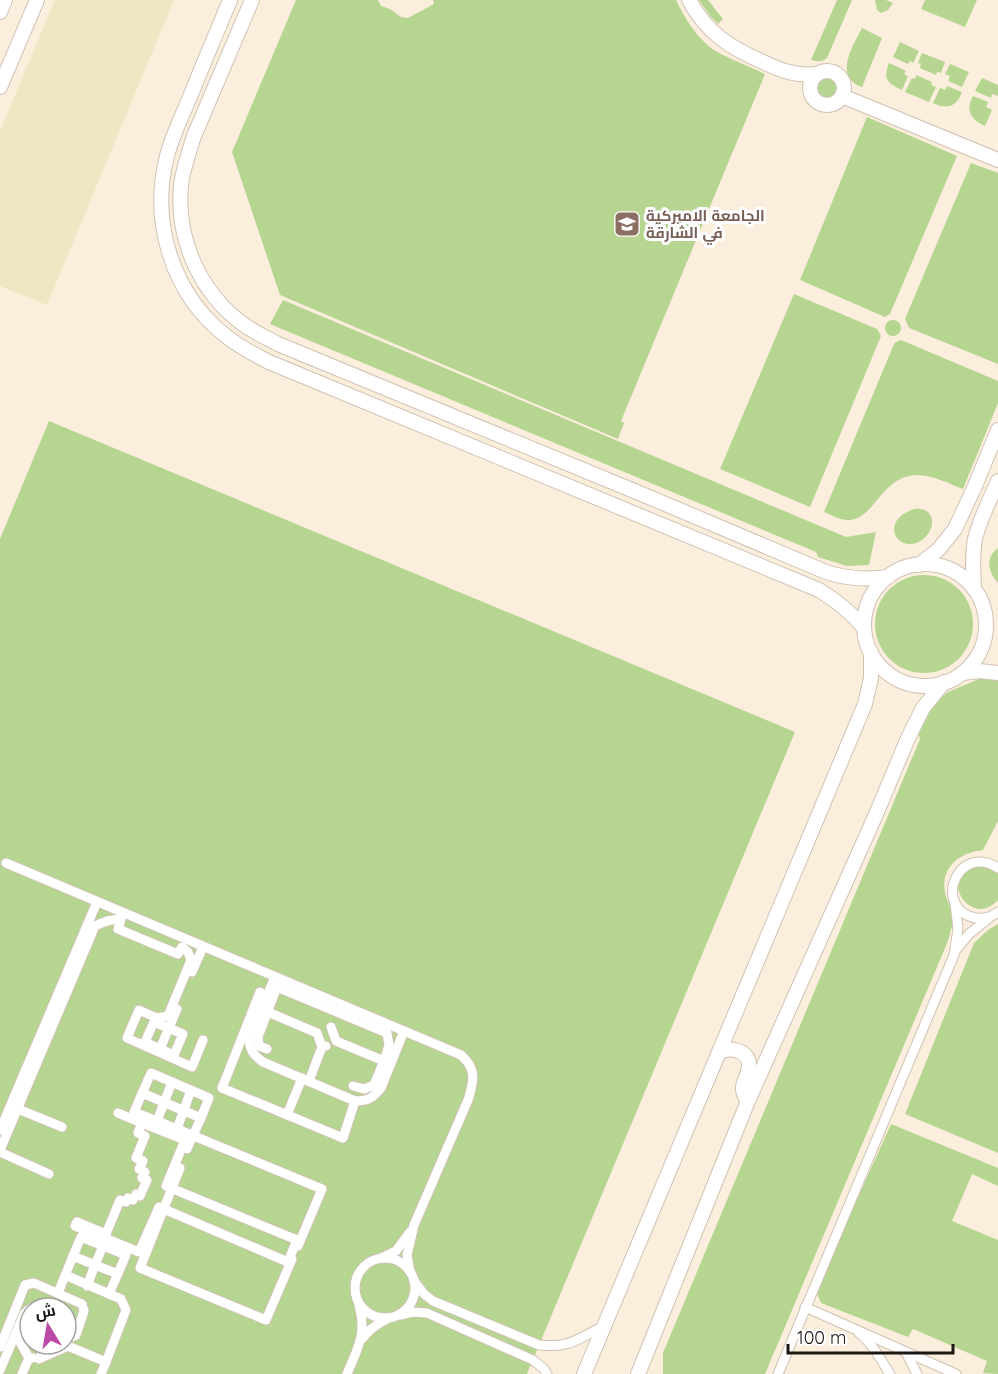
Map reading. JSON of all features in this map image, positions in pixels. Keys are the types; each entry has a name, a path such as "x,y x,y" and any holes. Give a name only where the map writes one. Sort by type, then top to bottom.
{"street":[{"path":"0,12 5,0"},
{"path":"0,87 37,0"},
{"path":"230,0 167,154 160,204 163,230 178,277 191,299 207,319 246,351 269,362 819,590 844,607 864,628"},
{"path":"252,0 194,136 181,184 184,234 191,258 212,294 235,318 255,333 278,344 826,572 857,579 888,577"},
{"path":"689,0 703,22 725,43 789,73 803,75 832,71 840,77 844,86 842,96 836,103 823,105 815,100 810,91 789,73"},
{"path":"810,91 811,82 817,74"},
{"path":"842,96 998,160"},
{"path":"919,565 935,554 948,540 961,518 998,430"},
{"path":"974,587 974,550 979,525 998,481"},
{"path":"961,518 979,525"},
{"path":"919,565 933,565 958,574 974,587 981,600 986,629 980,650 962,673 944,682 926,685 902,681 881,667 871,652 864,628 870,600 888,577 903,569 919,565"},
{"path":"985,615 998,634"},
{"path":"584,1374 865,704 871,678 871,652"},
{"path":"962,673 979,671 998,673"},
{"path":"643,1370 748,1101 915,723 923,708 944,682"},
{"path":"954,955 958,929 952,885 956,876 970,864 979,862 998,868"},
{"path":"6,863 460,1055 469,1062 472,1087 468,1100 414,1225 396,1251 367,1264 356,1281 355,1290 363,1329 358,1348"},
{"path":"0,1130 97,902"},
{"path":"955,903 961,911 970,916 980,919 995,915"},
{"path":"778,1374 954,955 969,934 995,915"},
{"path":"49,1174 0,1151 94,926 121,918 118,929 178,954 182,947 189,952 191,960 168,1016 157,1018 139,1010 127,1038 192,1067 203,1040"},
{"path":"160,1049 203,947"},
{"path":"275,977 249,1037 249,1047 263,1062 355,1101 365,1101 381,1088 404,1031"},
{"path":"267,1049 259,1046 258,1037 278,987 387,1033 389,1045 374,1085 364,1089 353,1086"},
{"path":"260,992 222,1088 343,1138 355,1101"},
{"path":"268,1012 317,1033 331,1028"},
{"path":"336,1041 331,1028 337,1012"},
{"path":"154,1022 169,1028 183,1034 174,1054 145,1042 154,1022"},
{"path":"317,1033 322,1047"},
{"path":"287,1115 322,1047 336,1041 384,1061"},
{"path":"720,1052 734,1049 747,1057 749,1067 742,1087 748,1101"},
{"path":"172,1082 151,1073 134,1112 157,1121 177,1130 193,1136 322,1189 266,1320 140,1268 193,1136 209,1098 172,1082"},
{"path":"157,1121 172,1082"},
{"path":"177,1130 191,1090"},
{"path":"142,1093 201,1118"},
{"path":"18,1109 62,1127"},
{"path":"118,1113 142,1122 185,1140 166,1186 297,1240 288,1262 159,1207 139,1252 75,1226 77,1222 106,1234 120,1200 126,1202 128,1198 133,1200 136,1194 140,1196 147,1180 142,1178 145,1172 139,1169 143,1161 136,1158 145,1136 138,1133 142,1122"},
{"path":"347,1374 367,1332 376,1324 403,1312 413,1298 415,1290 407,1255 414,1225"},
{"path":"58,1293 81,1237 126,1255 109,1294"},
{"path":"87,1286 103,1246"},
{"path":"73,1256 118,1274"},
{"path":"376,1260 386,1258 395,1260 403,1265 424,1294 433,1300 539,1346 567,1345 604,1326"},
{"path":"65,1275 121,1299 126,1310 101,1374"},
{"path":"0,1347 25,1285 34,1283 65,1296"},
{"path":"357,1300 361,1307 374,1316 392,1317 413,1312 427,1313 532,1360 547,1374"},
{"path":"78,1302 82,1304 84,1311 78,1329"},
{"path":"805,1307 956,1374"},
{"path":"850,1327 864,1337 890,1374"},
{"path":"0,1370 18,1328"},
{"path":"78,1348 106,1362"},
{"path":"906,1352 917,1374"},
{"path":"22,1374 28,1358 39,1359 44,1356"}],"green space":[{"path":"296,0 378,0 381,6 401,17 408,18 434,4 433,0 676,0 700,38 713,49 765,74 621,421 624,423 618,439 280,295 232,152"},
{"path":"699,0 708,0 723,19 718,24 710,16"},
{"path":"837,0 852,0 827,58 820,61 811,60"},
{"path":"875,0 886,0 893,3 888,10 881,13 877,10"},
{"path":"925,0 977,0 965,27 921,9"},
{"path":"862,28 882,38 862,87 848,76 847,68 850,52"},
{"path":"900,42 919,51 913,63 910,61 908,64 893,57"},
{"path":"922,53 945,62 941,73 937,72 936,75 920,68 921,64 918,63"},
{"path":"889,63 906,71 904,74 908,76 902,90 888,80 886,73"},
{"path":"950,64 969,72 962,87 948,81 950,76 945,74"},
{"path":"916,75 932,82 931,85 936,87 929,102 905,92"},
{"path":"827,77 835,81 839,89 835,97 827,101 819,97 815,89 819,81"},
{"path":"982,78 998,85 998,96 992,94 991,98 975,91"},
{"path":"947,86 962,92 957,101 947,107 933,103 940,88 945,90"},
{"path":"973,96 988,102 986,107 992,110 985,126 976,121 971,114 970,106"},
{"path":"867,117 957,156 890,314 885,317 800,280"},
{"path":"971,163 998,173 998,364 909,328 905,319"},
{"path":"794,294 877,329 881,336 810,507 720,469"},
{"path":"283,300 846,537 876,532 869,565 847,566 818,557 816,552 270,324"},
{"path":"893,320 899,322 901,328 899,334 893,336 887,334 885,328 887,322"},
{"path":"901,340 998,381 998,403 963,489 929,476 906,477 887,489 859,517 850,520 840,519 824,512 894,344"},
{"path":"49,421 795,732 527,1374 0,1374 0,539"},
{"path":"914,509 929,513 932,526 924,539 908,544 897,538 894,527 901,516"},
{"path":"998,548 998,583 989,565 991,556"},
{"path":"924,575 943,579 958,590 969,605 973,624 969,643 958,658 943,669 924,673 905,669 890,658 879,643 875,624 879,605 890,590 905,579"},
{"path":"979,679 998,679 998,821 983,850 960,857 947,872 944,882 945,892 948,903 955,914 948,941 765,1374 663,1374 663,1353 920,739 917,730 935,702 948,692"},
{"path":"982,865 998,874 998,900 988,907 979,909 970,906 964,900 959,892 958,883 961,875 968,869"},
{"path":"998,924 998,1153 905,1114 974,943"},
{"path":"891,1124 998,1168 998,1186 972,1174 952,1221 998,1240 998,1374 983,1373 987,1361 913,1329 908,1337 821,1303 816,1291"}],"sand":[{"path":"55,0 174,0 47,305 0,286 0,131"}],"place":[{"name":"الجامعة الاميركية في الشارقة","path":"627,224"}]}
